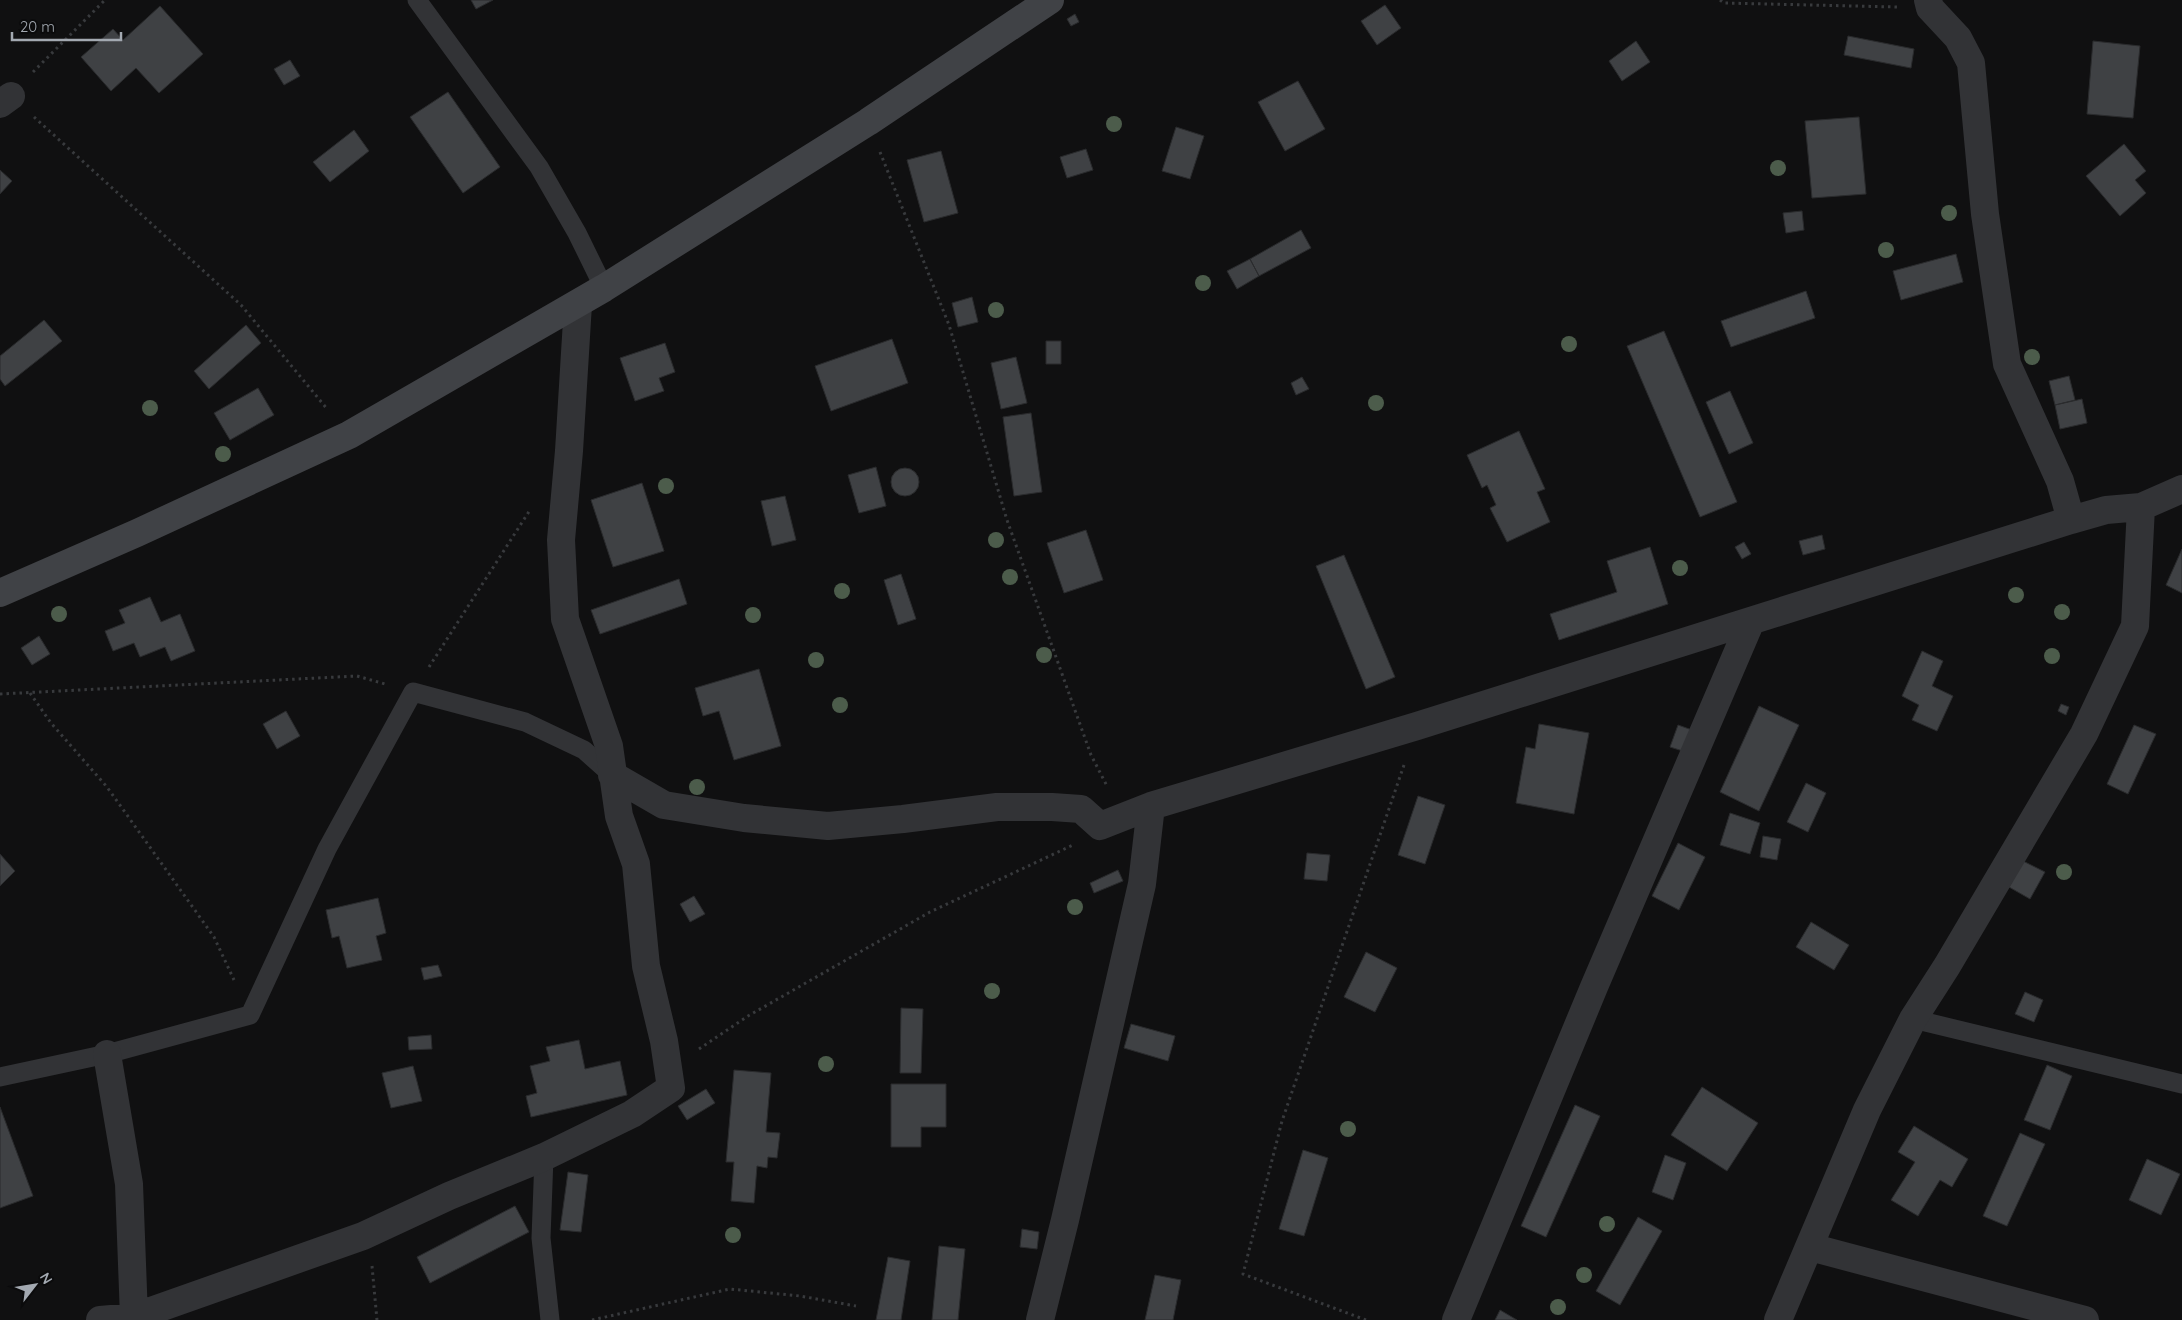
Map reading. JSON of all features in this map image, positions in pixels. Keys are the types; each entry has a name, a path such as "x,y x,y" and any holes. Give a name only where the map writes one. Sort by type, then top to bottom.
{"street":[{"path":"0,593 137,534 349,435 604,288 868,122 1050,0"},
{"path":"1929,4 1958,38 1971,63 1984,214 2007,364 2060,481 2071,520"},
{"path":"100,1320 134,1317 363,1236 449,1196 544,1157 632,1114 671,1088 664,1041 646,966 636,864 619,816 609,746 565,619 561,540 570,451 578,304"},
{"path":"612,775 664,805 744,818 828,826 997,807 1081,809 1111,821 1151,806 1417,726 2071,520 2106,510 2141,507 2182,489"},
{"path":"1778,1320 1867,1110 1913,1019 1947,966 2084,734 2134,626 2141,507"},
{"path":"1456,1320 1594,987 1751,621"},
{"path":"1040,1320 1142,884 1151,806"},
{"path":"107,1054 129,1184 134,1317"},
{"path":"1810,1247 2085,1320"}],"lane":[{"path":"417,0 539,167 577,233 604,288"},
{"path":"0,1077 107,1054 250,1015 327,849 413,692 525,722 584,750 612,775"},
{"path":"1913,1019 2182,1084"},
{"path":"544,1157 541,1238 550,1320"}],"path":[{"path":"105,0 5,100 241,305 349,435"},
{"path":"1720,0 1724,3 1929,4"},
{"path":"671,1088 694,1052 748,1016 930,912 1074,844 1111,821 1091,755 1006,520 949,325 868,122"},
{"path":"0,694 357,676 413,692 532,508"},
{"path":"29,693 51,722 107,787 214,938 250,1015"},
{"path":"1366,1320 1243,1274 1282,1121 1417,726"},
{"path":"363,1236 373,1269 377,1320"},
{"path":"592,1320 730,1289 800,1296 856,1306"}],"building":[{"path":"471,0 493,0 476,9"},
{"path":"1385,5 1401,28 1377,45 1361,21"},
{"path":"160,6 203,54 159,93 136,68 111,91 81,57 113,29 123,40"},
{"path":"1075,14 1079,22 1071,26 1067,19"},
{"path":"1848,36 1914,49 1911,68 1844,55"},
{"path":"1636,41 1650,62 1622,81 1609,61"},
{"path":"2093,41 2140,46 2133,118 2087,114"},
{"path":"290,60 300,76 284,85 274,69"},
{"path":"1298,81 1325,129 1285,151 1258,102"},
{"path":"448,92 500,167 463,193 410,117"},
{"path":"1859,117 1866,194 1812,198 1805,121"},
{"path":"1176,127 1204,136 1190,179 1162,171"},
{"path":"354,130 369,151 330,182 313,162"},
{"path":"2124,144 2146,171 2135,180 2146,193 2120,216 2086,176"},
{"path":"1086,149 1093,170 1067,178 1060,157"},
{"path":"941,151 958,213 924,222 907,160"},
{"path":"0,170 12,181 0,194"},
{"path":"1802,211 1804,230 1786,233 1783,213"},
{"path":"1301,230 1311,248 1259,276 1250,259"},
{"path":"1956,254 1963,282 1901,300 1893,271"},
{"path":"1250,259 1259,276 1237,289 1227,271"},
{"path":"1806,291 1815,318 1731,347 1721,321"},
{"path":"972,297 978,322 958,327 952,303"},
{"path":"44,320 62,341 5,386 0,379 0,356"},
{"path":"246,325 261,343 209,389 194,371"},
{"path":"1664,331 1737,502 1700,517 1627,346"},
{"path":"892,339 908,383 831,411 815,366"},
{"path":"1046,341 1061,341 1061,364 1046,364"},
{"path":"665,343 675,372 659,378 664,391 635,401 620,358"},
{"path":"1016,357 1027,403 1001,409 991,363"},
{"path":"2069,376 2075,400 2055,405 2049,381"},
{"path":"1302,377 1309,389 1296,395 1291,383"},
{"path":"258,388 274,415 230,440 214,413"},
{"path":"1730,391 1753,443 1729,454 1706,402"},
{"path":"2082,399 2087,423 2060,429 2055,405"},
{"path":"1031,413 1042,492 1014,496 1003,417"},
{"path":"1519,431 1545,489 1537,492 1550,522 1507,542 1490,508 1496,505 1487,485 1482,488 1467,455"},
{"path":"876,467 886,506 859,513 848,475"},
{"path":"905,468 915,472 919,482 915,492 905,496 895,492 891,482 895,472"},
{"path":"642,483 664,551 613,567 591,500"},
{"path":"785,496 796,540 772,546 761,501"},
{"path":"1086,530 1103,580 1064,593 1047,543"},
{"path":"1822,535 1825,549 1803,555 1799,541"},
{"path":"1744,542 1751,554 1742,559 1735,547"},
{"path":"1650,547 1668,604 1559,640 1550,614 1617,592 1607,561"},
{"path":"2182,549 2182,593 2166,585"},
{"path":"1344,555 1395,677 1366,689 1316,566"},
{"path":"901,574 916,619 898,625 884,580"},
{"path":"679,579 687,604 600,634 591,610"},
{"path":"150,597 161,622 180,614 195,651 171,661 165,647 140,657 134,643 113,651 105,631 125,623 119,610"},
{"path":"39,636 50,654 32,665 21,648"},
{"path":"1922,651 1943,661 1932,686 1953,696 1937,731 1912,720 1919,705 1902,696"},
{"path":"759,669 781,746 734,760 719,711 703,716 695,688"},
{"path":"2061,704 2069,707 2066,715 2058,711"},
{"path":"1759,706 1799,725 1759,811 1720,792"},
{"path":"286,711 300,736 277,749 263,724"},
{"path":"1539,724 1589,733 1574,814 1516,803 1526,747 1535,749"},
{"path":"1678,725 1692,730 1686,752 1670,747"},
{"path":"2134,725 2156,734 2128,794 2107,784"},
{"path":"1806,783 1826,793 1808,832 1787,822"},
{"path":"1418,796 1445,805 1425,864 1398,855"},
{"path":"1730,813 1760,823 1750,854 1720,845"},
{"path":"1763,836 1781,839 1777,860 1760,857"},
{"path":"1678,843 1705,857 1679,910 1652,896"},
{"path":"1307,853 1330,855 1327,881 1304,879"},
{"path":"0,854 15,871 0,886"},
{"path":"2023,861 2045,872 2030,899 2009,887"},
{"path":"1118,870 1123,881 1094,893 1090,883"},
{"path":"694,896 705,914 690,922 680,904"},
{"path":"378,898 386,933 376,936 382,960 347,968 339,936 332,938 326,910"},
{"path":"1811,922 1849,945 1834,970 1796,947"},
{"path":"1366,952 1397,968 1375,1012 1344,997"},
{"path":"438,965 442,976 424,980 421,968"},
{"path":"2025,992 2043,1000 2034,1022 2015,1014"},
{"path":"901,1008 923,1009 921,1073 900,1073"},
{"path":"1131,1024 1175,1036 1168,1061 1124,1048"},
{"path":"431,1035 432,1049 409,1050 408,1037"},
{"path":"579,1040 585,1069 620,1061 627,1095 531,1117 526,1096 537,1093 530,1066 550,1061 546,1047"},
{"path":"2047,1065 2072,1076 2050,1130 2024,1120"},
{"path":"413,1066 422,1101 391,1108 382,1073"},
{"path":"734,1070 771,1073 766,1132 780,1133 777,1158 768,1157 767,1168 757,1166 754,1203 731,1201 734,1162 726,1162"},
{"path":"891,1084 946,1084 946,1127 921,1127 921,1147 891,1147"},
{"path":"1702,1087 1758,1123 1727,1171 1671,1135"},
{"path":"706,1089 715,1103 687,1120 678,1106"},
{"path":"1575,1105 1600,1116 1546,1237 1521,1226"},
{"path":"0,1107 33,1196 0,1208"},
{"path":"1914,1126 1968,1159 1952,1187 1940,1180 1918,1216 1891,1200 1915,1162 1898,1152"},
{"path":"2020,1133 2045,1144 2007,1226 1983,1216"},
{"path":"1303,1150 1328,1158 1304,1236 1279,1229"},
{"path":"1665,1155 1686,1163 1673,1200 1652,1192"},
{"path":"2147,1159 2180,1174 2161,1215 2129,1200"},
{"path":"568,1172 588,1175 581,1232 560,1230"},
{"path":"515,1206 529,1232 430,1283 417,1257"},
{"path":"1638,1217 1662,1231 1620,1305 1596,1291"},
{"path":"1022,1229 1039,1232 1037,1249 1020,1247"},
{"path":"939,1246 965,1249 958,1320 932,1320"},
{"path":"888,1257 910,1261 901,1320 876,1320"},
{"path":"1155,1275 1181,1280 1173,1320 1145,1320"},
{"path":"1500,1310 1517,1320 1495,1320"}]}
